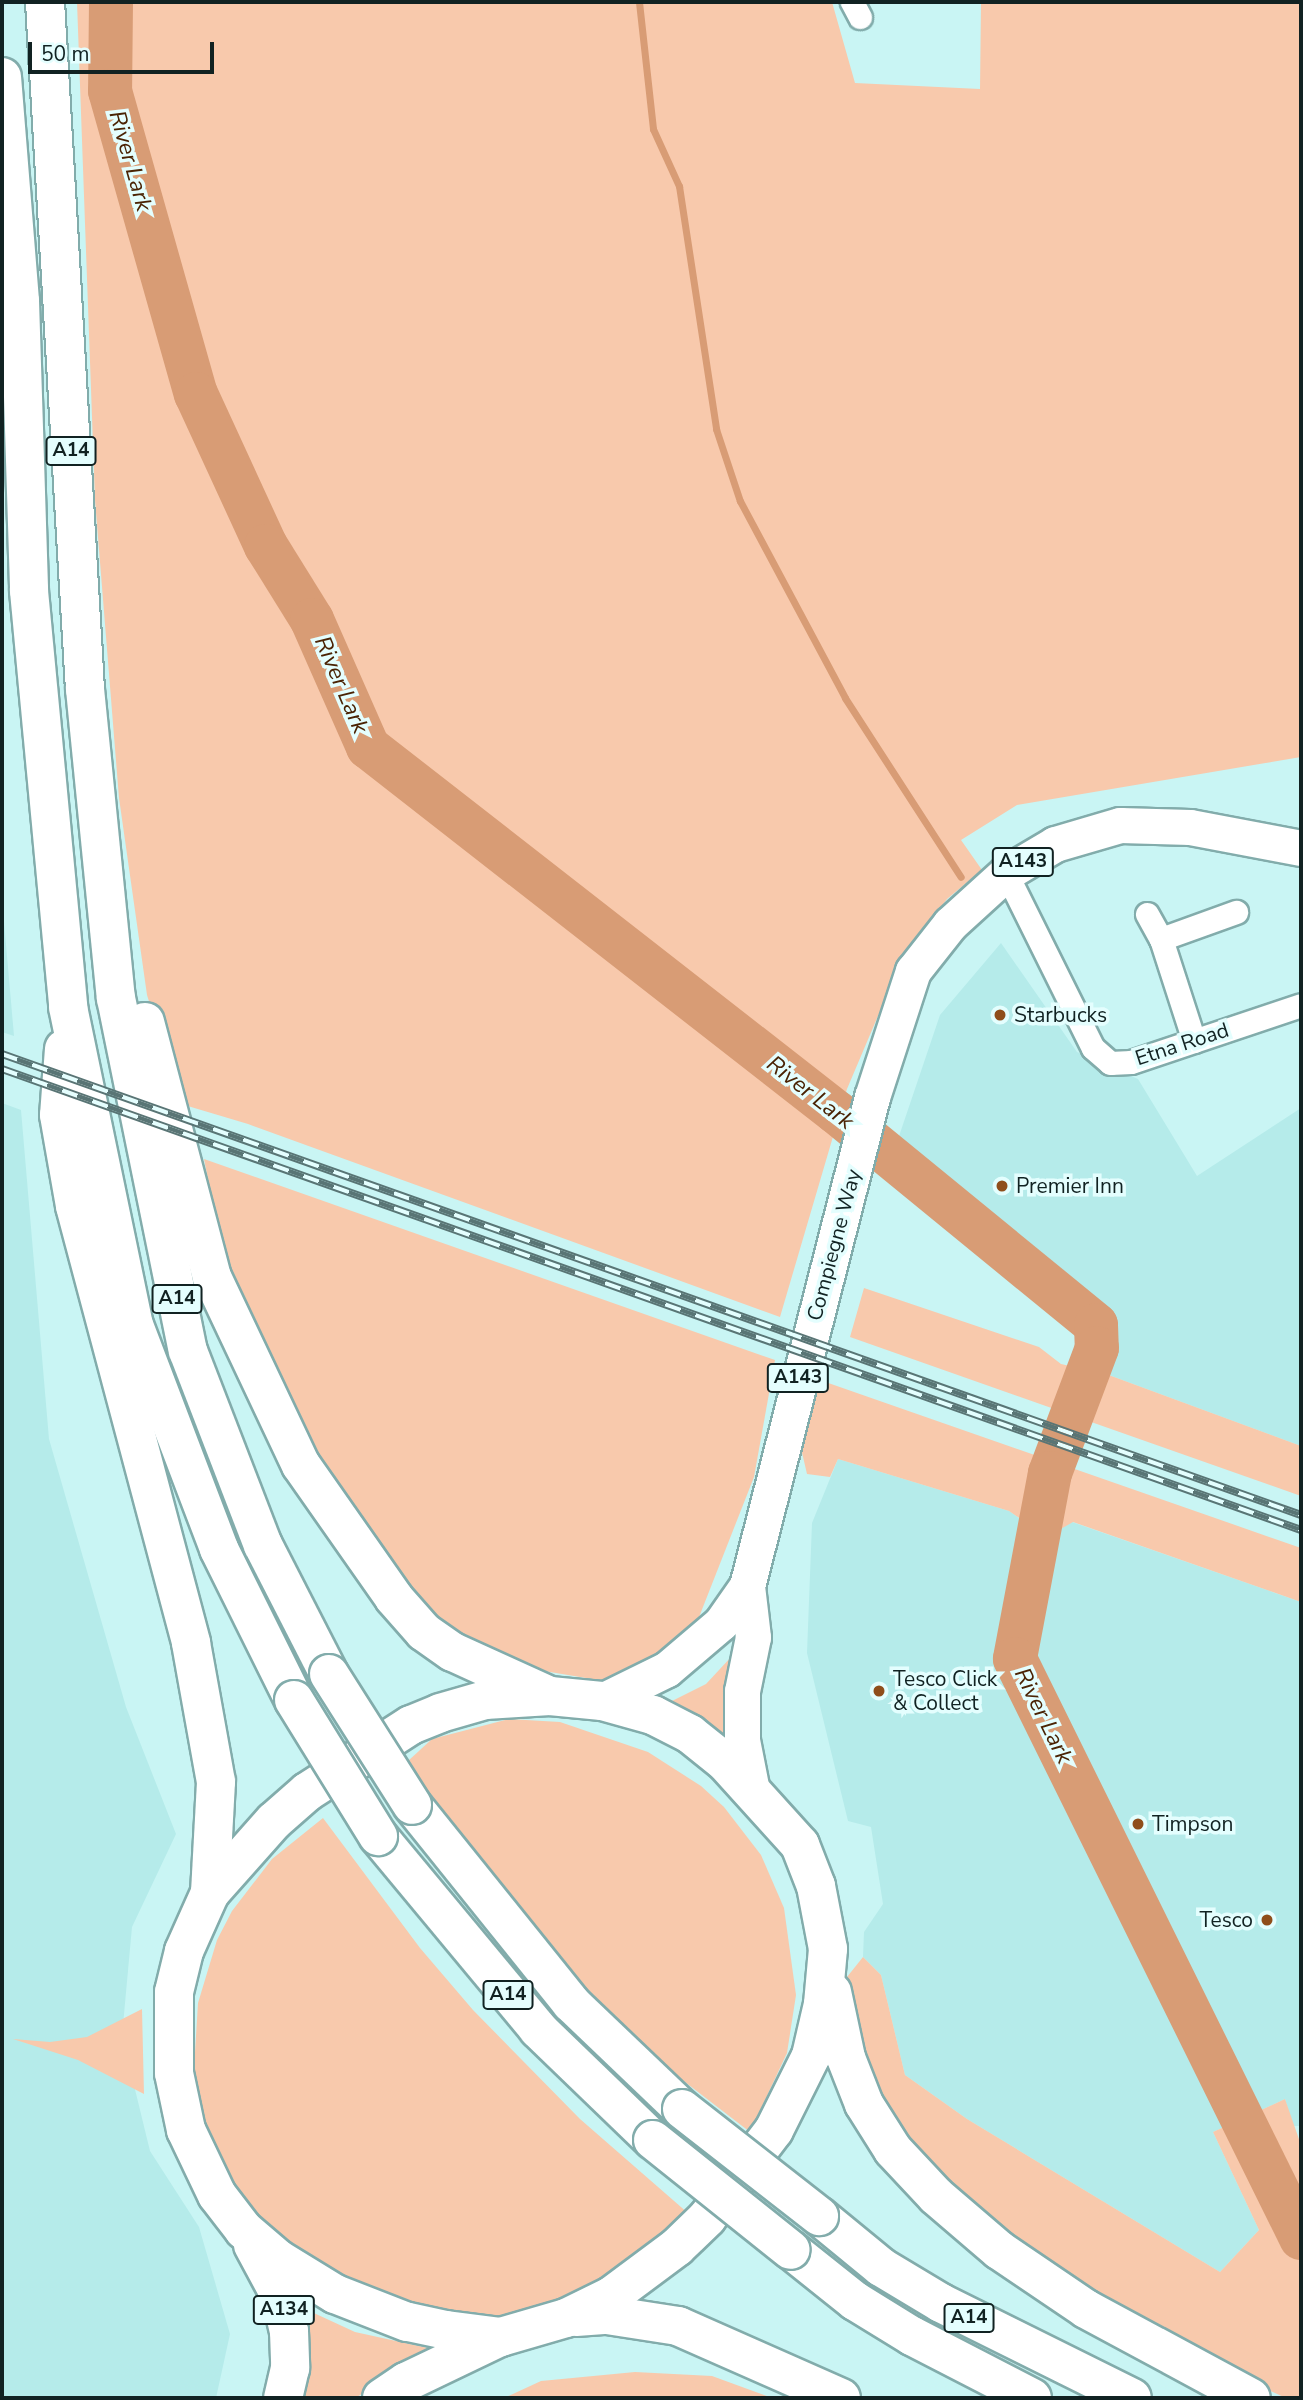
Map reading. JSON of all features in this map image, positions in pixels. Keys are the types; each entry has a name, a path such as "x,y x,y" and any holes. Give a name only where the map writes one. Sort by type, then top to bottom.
{"highway":[{"name":"A14","path":"45,2 85,689 109,900 116,998 188,1351 263,1545 329,1674 412,1805 571,2003 682,2109 881,2267 942,2303 1132,2398"},
{"name":"A14","path":"2,77 20,301 29,591 68,1007 134,1325 219,1549 294,1700 378,1836 538,2029 653,2140 855,2301 912,2336 1032,2398"},
{"name":"A14","path":"109,900 212,1277 301,1465 394,1598 424,1632 453,1651 550,1696"},
{"name":"A14","path":"68,1007 59,1115 75,1206 191,1643 216,1782 210,1892"},
{"path":"502,2337 407,2322 369,2309 306,2278 244,2230 203,2168 186,2130 174,2073 174,1992 184,1951 210,1892 274,1821 307,1793 411,1725 485,1700 550,1696 602,1700 653,1715 690,1734 725,1762 800,1845 816,1886 834,2012 864,2104 893,2150 936,2196 999,2249 1086,2309 1251,2398"},
{"path":"382,2398 406,2382 502,2337 566,2318 611,2295 667,2255 707,2218 774,2130 811,2056 828,1960"},
{"name":"A134","path":"244,2230 281,2297 289,2330 290,2368 283,2398"},
{"path":"566,2318 607,2315 678,2326 841,2398"}],"main road":[{"name":"Compiegne Way","path":"752,1791 742,1740 742,1691 753,1637 747,1586 872,1097 913,971 950,924 1006,873 1055,844 1120,825 1190,827 1301,848"},
{"name":"Compiegne Way","path":"602,1700 667,1669 720,1623 747,1586"}],"street":[{"name":"Etna Road","path":"1006,873 1093,1048 1110,1063 1131,1062 1301,1005"},
{"path":"1161,939 1236,912"},
{"path":"1147,914 1161,939 1194,1041"}],"shaded area":[{"path":"77,2 832,2 855,83 980,89 981,2 1301,2 1301,757 1017,805 961,840 982,870 947,899 900,964 847,1089 780,1317 248,1124 181,1104 147,995 119,798 95,500"},
{"path":"2,899 14,1036 2,1032"},
{"path":"1001,943 1077,1052 1138,1079 1197,1176 1301,1108 1301,1446 1106,1374 1113,1350 1110,1328 1103,1317 894,1151 940,1015"},
{"path":"2,1103 21,1110 49,1439 126,1707 176,1834 132,1927 122,2036 150,2151 199,2227 230,2334 216,2398 2,2398"},
{"path":"204,1159 775,1360 754,1477 692,1635 654,1665 604,1681 538,1670 468,1644 427,1610 308,1446 224,1260"},
{"path":"864,1288 1039,1347 1061,1364 1106,1374 1301,1446 1301,1496 850,1337"},
{"path":"814,1378 1301,1548 1301,1602 1073,1522 1047,1537 1009,1511 838,1459 830,1477 807,1474 797,1431"},
{"path":"838,1459 1009,1511 1046,1537 1072,1522 1301,1602 1301,2126 1293,2126 1285,2099 1213,2132 1259,2230 1220,2272 967,2119 905,2075 881,1975 863,1957 864,1932 883,1904 871,1827 848,1821 807,1653 812,1523"},
{"path":"732,1656 725,1749 660,1707 706,1684"},
{"path":"509,1719 560,1722 648,1752 701,1786 724,1807 761,1855 784,1908 796,1995 787,2053 750,2132 646,2052 548,1963 471,1861 408,1761 432,1739"},
{"path":"323,1818 420,1948 473,2010 580,2119 689,2214 594,2294 474,2324 325,2284 234,2194 207,2134 199,2102 194,2069 198,2003 217,1940 232,1911 272,1859"},
{"path":"863,1957 881,1975 905,2075 967,2119 1220,2272 1259,2230 1213,2132 1285,2099 1301,2145 1301,2398 1286,2398 1166,2343 1055,2276 940,2180 889,2128 846,2016 847,1977"},
{"path":"142,2009 144,2094 78,2060 13,2039 50,2042 87,2037"},
{"path":"290,2302 355,2332 437,2350 355,2398 298,2398"},
{"path":"635,2372 712,2376 772,2398 504,2398 541,2381"}],"waterway":[{"name":"River Lark","path":"111,2 110,91 196,394 266,546 312,620 368,747 836,1112 1096,1325 1097,1348 1050,1473 1015,1659 1301,2238"},
{"path":"639,2 653,129 679,186 716,429 740,501 845,698 961,877"}],"railway":[{"path":"2,1054 1301,1515"},
{"path":"2,1069 1301,1530"}],"place":[{"name":"Starbucks","path":"1000,1015"},
{"name":"Premier Inn","path":"1002,1186"},
{"name":"Tesco Click & Collect","path":"879,1691"},
{"name":"Timpson","path":"1138,1824"},
{"name":"Tesco","path":"1267,1920"}]}
